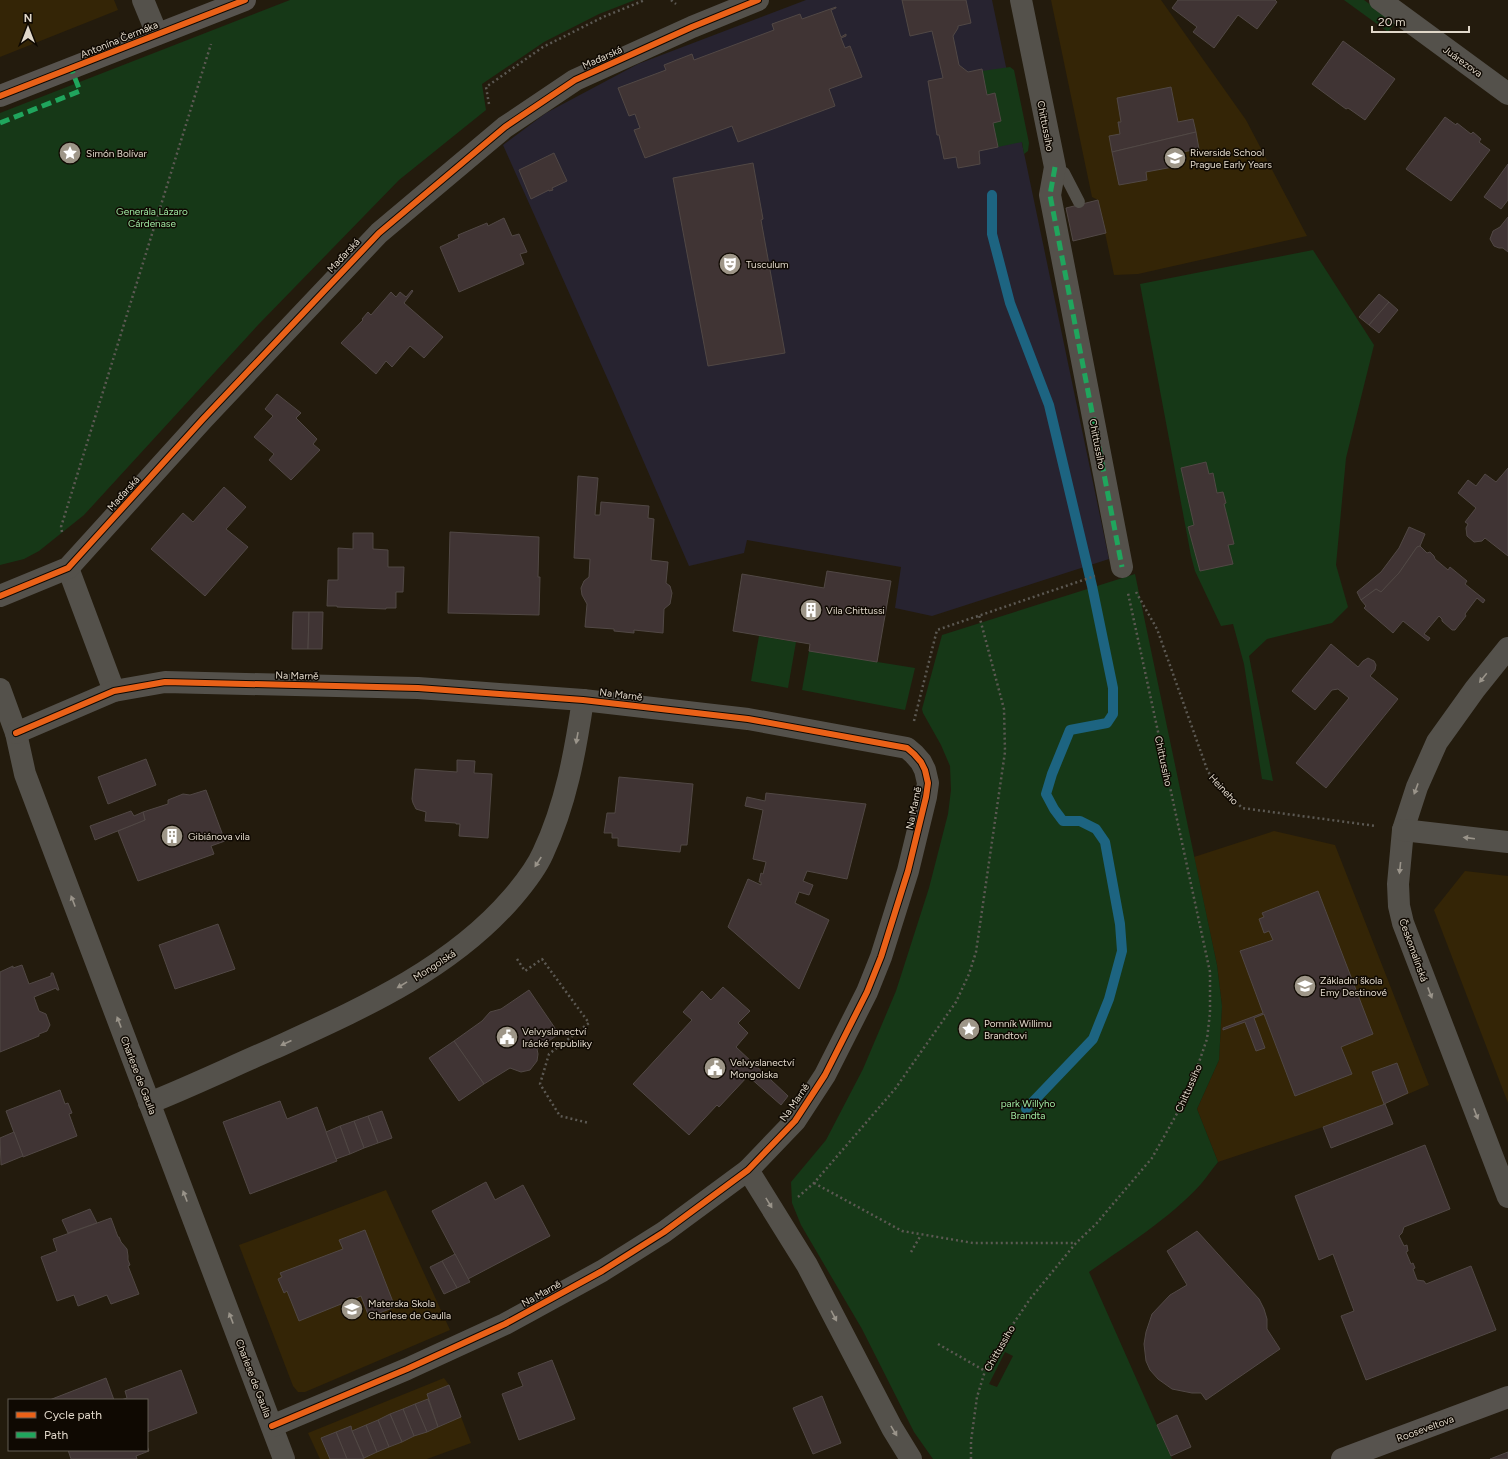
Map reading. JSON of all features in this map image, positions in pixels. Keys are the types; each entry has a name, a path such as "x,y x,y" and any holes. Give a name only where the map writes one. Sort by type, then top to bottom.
{"street":[{"path":"143,0 157,34"},
{"name":"Antonína Čermáka","path":"0,96 245,0"},
{"name":"Maďarská","path":"0,596 68,568 203,419 379,233 505,126 575,80 758,0"},
{"name":"Chittussiho","path":"1021,0 1055,167 1050,195 1122,567"},
{"name":"Juárezova","path":"1380,0 1508,94"},
{"path":"68,568 114,691"},
{"name":"Českomalínská","path":"1508,648 1475,689 1437,742 1417,787 1403,830 1398,884 1399,906 1403,923 1508,1196"},
{"name":"Na Marně","path":"16,733 114,691 135,686 165,682 418,688 583,700 748,719 907,748 921,762 925,770 928,783 926,797 908,871 881,957 867,992 825,1075 795,1122 748,1170 664,1232 602,1271 505,1324 407,1369 272,1426"},
{"name":"Charlese de Gaulla","path":"0,689 16,733 25,774 284,1459"},
{"name":"Mongolská","path":"149,1103 346,1016 439,963 475,936 523,885 543,854 570,778 583,700"},
{"path":"1403,830 1508,842"},
{"path":"748,1170 807,1265 892,1428 911,1459"},
{"name":"Rooseveltova","path":"1342,1459 1508,1397"}],"lane":[{"path":"1055,167 1064,173 1079,202"}],"path":[{"path":"68,568 61,527 222,9"},
{"path":"907,748 937,630 1122,567"},
{"path":"777,1216 814,1183 900,1083 956,1002 969,974 976,952 1005,752 1004,708 979,615"},
{"path":"517,959 526,971 542,959 588,1024 549,1054 540,1084 560,1116 589,1123"},
{"path":"814,1183 902,1231 973,1243 1076,1243"},
{"path":"910,1252 921,1235"},
{"path":"938,1344 985,1371"}],"shaded area":[{"path":"0,0 114,0 118,10 0,57"},
{"path":"806,0 992,0 1109,559 932,616 895,608 901,567 747,540 744,553 689,566 613,391 503,145 546,113 638,64"},
{"name":"Riverside School Prague Early Years","path":"1051,0 1161,0 1246,120 1307,236 1138,274 1114,275 1098,200 1092,197"},
{"name":"Základní škola Emy Destinové","path":"1274,831 1335,845 1429,1085 1385,1104 1323,1127 1218,1162 1197,1109 1219,1060 1222,1006 1217,965 1194,857"},
{"path":"1465,871 1508,876 1508,1103 1434,910"},
{"name":"Materska Skola Charlese de Gaulla","path":"386,1190 450,1330 305,1392 298,1392 293,1386 239,1245"},
{"path":"444,1378 449,1385 471,1443 427,1459 320,1459 308,1433"}],"green space":[{"name":"Generála Lázaro Cárdenase","path":"290,0 635,0 599,14 544,42 482,84 486,110 399,180 258,325 84,515 39,551 24,559 0,565 0,113"},
{"path":"1344,0 1364,0 1395,23 1388,32"},
{"path":"1010,67 1014,70 1029,143 1028,151 1024,154 1022,142 998,147 993,123 1001,121 994,93 987,95 982,71"},
{"path":"1313,250 1374,345 1346,458 1336,565 1348,607 1332,623 1267,639 1249,656 1273,781 1262,779 1244,664 1233,624 1221,626 1195,571 1140,284"},
{"name":"park Willyho Brandta","path":"1135,574 1217,965 1222,1006 1219,1060 1197,1109 1218,1162 1201,1184 1175,1209 1147,1231 1089,1272 1172,1459 933,1459 914,1432 862,1329 801,1225 792,1203 791,1182 826,1140 863,1069 896,991 929,888 948,814 951,790 950,766 922,709 942,635","holes":["1005,1352 1013,1356 997,1387 989,1384"]},
{"path":"759,636 796,642 788,688 751,681"},
{"path":"809,651 915,668 905,710 802,690"}],"building":[{"path":"902,0 966,0 971,23 958,26 953,36 959,65 968,72 982,69 987,95 995,93 1001,121 993,123 998,147 979,151 980,164 958,168 956,157 944,159 939,135 937,135 928,81 943,78 932,31 910,36"},
{"path":"1178,0 1275,0 1277,2 1257,29 1238,15 1214,48 1193,32 1197,27 1172,8"},
{"path":"836,7 831,10 841,37 846,34 846,36 841,38 845,48 850,46 862,77 829,89 835,106 738,142 732,126 645,158 634,130 640,128 635,114 629,116 618,88 666,70 664,65 692,54 694,60 774,30 772,24 800,14 802,19"},
{"path":"1343,41 1395,79 1365,120 1348,108 1346,109 1312,84"},
{"path":"1171,87 1178,122 1193,119 1196,132 1112,152 1109,136 1120,134 1118,122 1121,122 1117,98"},
{"path":"1445,117 1456,125 1457,123 1471,134 1473,132 1481,139 1479,142 1490,150 1451,201 1406,169"},
{"path":"1196,132 1199,149 1171,154 1173,167 1146,172 1147,180 1119,185 1112,152"},
{"path":"554,153 567,181 552,188 553,190 549,190 531,199 519,170"},
{"path":"753,163 763,219 761,220 785,353 708,366 673,178"},
{"path":"1508,164 1508,200 1501,209 1484,197"},
{"path":"1098,200 1106,233 1073,241 1066,208"},
{"path":"1508,217 1508,252 1503,248 1494,246 1490,239 1493,231 1500,227"},
{"path":"504,218 512,236 519,234 527,252 520,254 524,264 459,292 440,247 459,238 458,235 487,223 488,226"},
{"path":"412,290 413,291 404,303 443,337 424,358 410,346 392,367 386,361 376,374 341,343 363,320 362,319 368,312 371,315 391,292 396,297 400,292 406,297"},
{"path":"1379,294 1389,302 1369,325 1359,317"},
{"path":"1389,302 1398,310 1379,333 1369,325"},
{"path":"277,394 301,413 296,418 317,439 313,444 320,450 291,480 269,460 274,454 254,437 273,416 265,409"},
{"path":"1206,462 1209,474 1213,473 1217,493 1223,492 1226,503 1224,504 1234,544 1228,545 1233,564 1200,571 1188,527 1194,525 1181,468"},
{"path":"1508,468 1508,556 1485,538 1482,541 1474,542 1467,536 1466,528 1468,524 1465,522 1476,508 1458,493 1468,480 1476,486 1485,474 1496,482"},
{"path":"578,476 598,478 595,515 600,515 601,502 649,506 648,518 654,519 651,560 668,562 666,583 670,586 672,593 670,604 664,609 663,633 634,630 634,633 614,631 614,629 585,627 587,604 582,595 581,588 584,581 589,577 590,559 574,558"},
{"path":"224,487 246,507 226,529 248,547 205,596 151,549 183,513 193,522"},
{"path":"1409,527 1425,534 1420,546 1417,547 1399,573 1381,592 1376,589 1361,600 1357,592 1381,572 1399,548"},
{"path":"450,532 539,537 539,615 448,613"},
{"path":"353,533 373,533 373,549 388,550 388,567 404,567 403,592 396,592 396,608 386,609 327,606 328,580 338,580 338,548 353,549"},
{"path":"1420,546 1427,553 1430,552 1435,559 1448,570 1450,567 1467,581 1465,584 1485,600 1483,603 1477,598 1455,630 1452,630 1442,621 1439,616 1424,634 1430,638 1428,641 1403,621 1393,633 1364,608 1366,606 1361,600 1376,589 1381,592 1399,573 1417,547"},
{"name":"Vila Chittussi","path":"827,571 891,581 877,662 809,651 810,644 733,631 742,574 824,588"},
{"path":"293,612 309,612 308,649 292,649"},
{"path":"309,612 323,612 322,649 308,649"},
{"path":"1331,644 1358,667 1368,658 1374,661 1376,665 1375,670 1370,676 1398,699 1326,788 1296,763 1349,698 1338,689 1332,690 1315,710 1292,691"},
{"path":"146,759 156,785 108,804 98,777"},
{"path":"457,760 475,761 474,773 492,774 488,838 459,836 460,824 425,821 426,812 416,809 413,803 412,799 415,769 457,772"},
{"path":"619,777 693,784 687,845 681,845 680,852 618,846 618,838 612,838 612,833 604,833 607,813 615,813"},
{"name":"Gibiánova vila","path":"206,790 225,841 211,846 214,854 138,881 118,831 145,820 143,812 168,804 168,800 183,794 190,795"},
{"path":"766,793 866,804 847,879 807,871 803,881 813,885 809,895 799,892 795,903 829,920 799,989 728,927 748,879 761,885 761,882 759,882 766,862 753,859 763,810 745,806 747,797 765,801"},
{"path":"131,811 134,816 143,812 145,820 95,840 90,826"},
{"path":"1318,891 1373,1034 1341,1047 1352,1074 1295,1096 1264,1014 1254,1018 1265,1048 1256,1051 1245,1022 1223,1030 1223,1028 1263,1013 1240,951 1273,940 1269,931 1264,933 1259,919 1264,917 1262,913"},
{"path":"218,924 235,969 175,989 159,945"},
{"path":"22,965 29,984 51,976 51,973 53,973 59,990 56,988 34,997 39,1011 46,1014 50,1025 47,1031 39,1034 39,1036 0,1052 0,972 13,966 13,968"},
{"path":"723,987 750,1011 738,1023 748,1033 736,1047 788,1096 781,1105 748,1076 719,1107 717,1105 689,1135 633,1084 692,1020 683,1012 702,991 711,1000"},
{"name":"Velvyslanectví Irácké republiky","path":"529,990 559,1034 537,1049 537,1061 530,1070 521,1072 510,1068 484,1084 454,1041 482,1021 490,1012 501,1009"},
{"path":"454,1041 484,1084 459,1101 429,1058"},
{"path":"1397,1063 1408,1093 1384,1104 1372,1072"},
{"path":"60,1090 65,1104 68,1103 72,1113 69,1114 77,1136 23,1157 6,1111"},
{"path":"280,1101 287,1119 317,1107 337,1161 250,1194 223,1122"},
{"path":"1385,1104 1393,1124 1331,1148 1323,1127"},
{"path":"382,1111 392,1138 378,1143 368,1116"},
{"path":"368,1116 378,1143 364,1148 354,1121"},
{"path":"354,1121 364,1148 350,1154 340,1126"},
{"path":"340,1126 350,1154 336,1159 326,1132"},
{"path":"14,1132 23,1156 1,1165 0,1138"},
{"path":"1425,1145 1450,1209 1404,1227 1399,1236 1404,1246 1407,1245 1408,1251 1406,1252 1411,1264 1413,1263 1415,1268 1413,1269 1417,1280 1424,1281 1426,1284 1471,1266 1496,1330 1366,1380 1341,1316 1354,1311 1333,1254 1319,1260 1295,1196"},
{"path":"486,1182 495,1200 523,1185 550,1236 468,1279 432,1211"},
{"path":"90,1209 97,1223 68,1233 62,1220"},
{"path":"111,1218 118,1237 127,1249 130,1265 128,1266 139,1294 111,1304 107,1295 78,1306 74,1295 57,1301 41,1257 57,1251 53,1239"},
{"path":"365,1230 395,1307 369,1317 361,1296 299,1321 287,1291 284,1293 278,1279 282,1277 280,1273 343,1249 339,1240"},
{"path":"1197,1231 1259,1299 1267,1319 1267,1329 1280,1349 1206,1400 1201,1393 1192,1393 1172,1389 1158,1379 1150,1370 1146,1361 1144,1344 1152,1314 1170,1295 1187,1285 1167,1251"},
{"path":"455,1254 470,1282 457,1288 442,1261"},
{"path":"442,1261 457,1288 444,1294 430,1267"},
{"path":"552,1360 575,1419 519,1440 502,1394 523,1386 518,1373"},
{"path":"181,1370 197,1413 148,1432 148,1399 124,1399 127,1398 125,1391"},
{"path":"106,1378 114,1399 52,1399"},
{"path":"449,1385 461,1417 438,1427 427,1394"},
{"path":"822,1396 841,1443 813,1454 793,1408"},
{"path":"428,1399 438,1427 427,1432 415,1404"},
{"path":"415,1404 427,1432 414,1436 403,1409"},
{"path":"403,1409 414,1436 402,1442 390,1414"},
{"path":"390,1414 402,1442 389,1447 378,1420"},
{"path":"1177,1415 1191,1447 1171,1456 1157,1425"},
{"path":"378,1420 389,1447 377,1452 366,1425"},
{"path":"366,1425 377,1452 364,1458 352,1431"},
{"path":"351,1426 364,1459 347,1459 336,1432"},
{"path":"336,1432 347,1459 330,1459 321,1438"},
{"path":"148,1448 149,1451 136,1456 137,1459 71,1459 68,1451 148,1451"},
{"path":"1508,1452 1508,1459 1490,1459"}],"waterway":[{"path":"992,195 992,234 1010,303 1049,405 1092,586 1113,688 1113,714 1107,723 1070,730 1052,774 1046,794 1054,809 1063,821 1080,821 1096,829 1105,842 1120,924 1122,951 1109,999 1093,1039 1026,1109"}],"marked path":[{"path":"0,123 80,91 71,68"},
{"path":"1055,167 1050,195 1122,567"}],"cycle path":[{"path":"0,96 245,0"},
{"path":"0,596 68,568 203,419 379,233 505,127 575,80 692,27 758,0"},
{"path":"16,733 114,691 165,682 418,688 583,700 748,719 907,748 921,762 925,770 928,783 926,797 908,871 881,957 867,992 825,1075 795,1121 748,1170 664,1232 602,1271 505,1324 407,1369 272,1426"}],"place":[{"name":"Simón Bolívar","path":"70,153"},
{"name":"Riverside School Prague Early Years","path":"1175,158"},
{"name":"Tusculum","path":"730,264"},
{"name":"Vila Chittussi","path":"811,610"},
{"name":"Gibiánova vila","path":"172,836"},
{"name":"Základní škola Emy Destinové","path":"1305,986"},
{"name":"Pomník Willimu Brandtovi","path":"969,1029"},
{"name":"Velvyslanectví Irácké republiky","path":"507,1037"},
{"name":"Velvyslanectví Mongolska","path":"715,1068"},
{"name":"Materska Skola Charlese de Gaulla","path":"352,1309"}]}
